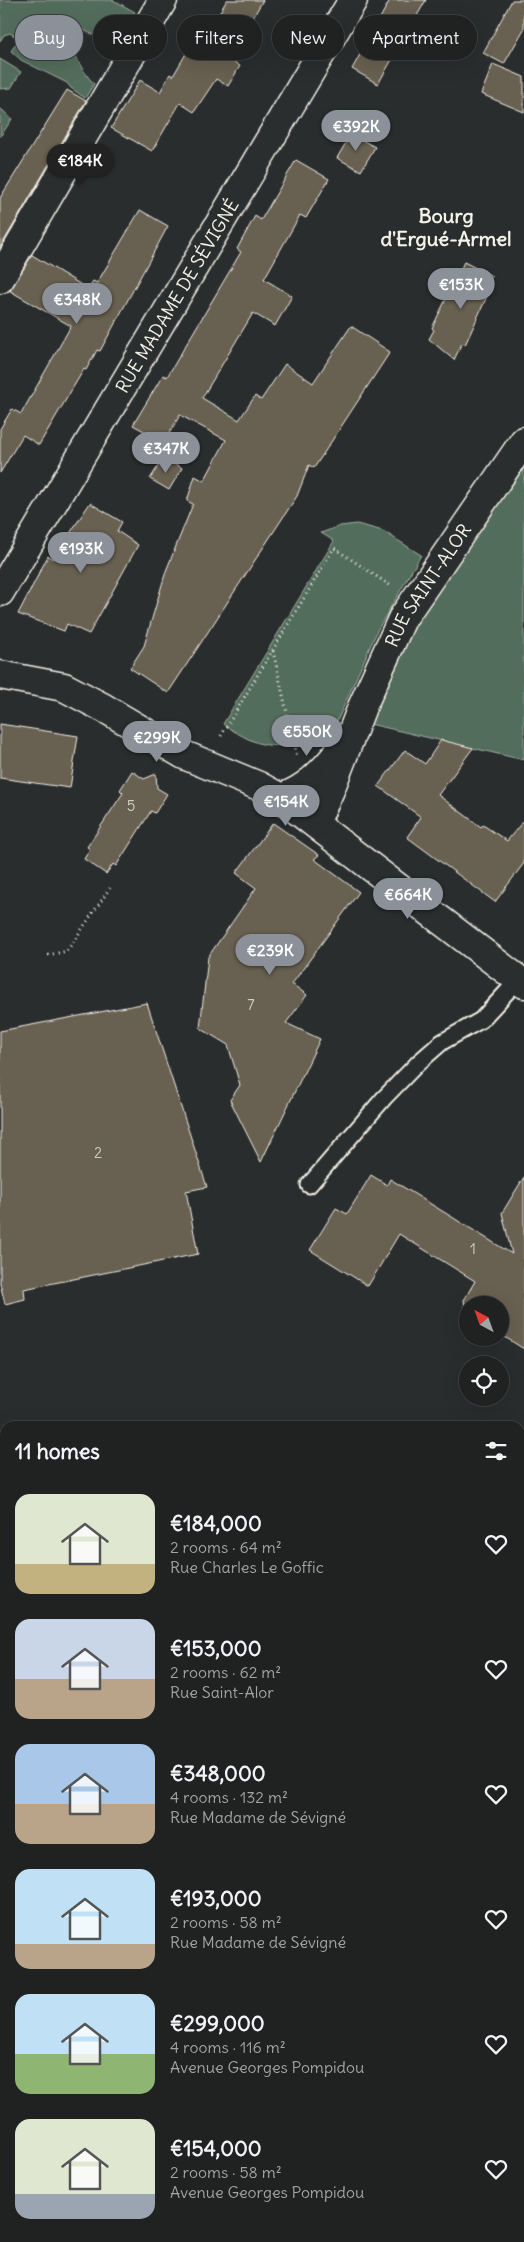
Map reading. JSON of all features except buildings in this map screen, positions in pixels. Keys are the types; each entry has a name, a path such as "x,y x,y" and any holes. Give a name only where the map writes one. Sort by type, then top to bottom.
{"street":[{"path":"0,279 163,0"},
{"name":"RUE MADAME DE SÉVIGNÉ","path":"0,592 353,0"},
{"name":"RUE SAINT-ALOR","path":"315,823 387,650 412,602 524,441"},
{"path":"0,656 27,666 53,684"},
{"path":"0,675 53,684 78,693 184,755 258,786 281,798 521,982"},
{"name":"RUE SAINT-ALOR","path":"281,798 297,792 321,774 348,740"}],"lane":[{"path":"309,1185 384,1098 418,1063 442,1042 481,1020 521,982"}],"path":[{"path":"221,736 334,548 400,591"},
{"path":"273,650 297,758"},
{"path":"48,955 67,951 110,888"}],"green space":[{"path":"0,0 113,0 135,12 133,15 93,15 93,34 83,30 83,15 15,15 15,36 10,33 4,35 0,41"},
{"path":"15,45 15,55 11,51"},
{"path":"0,59 21,72 11,88 0,89"},
{"path":"21,60 78,60 94,84 85,98 67,83"},
{"path":"0,108 12,119 0,137"},
{"path":"524,466 524,760 370,724 394,663 416,623"},
{"path":"357,524 383,531 421,555 378,629 334,728 317,737 293,744 262,744 244,737 223,724 334,541 321,533 340,526"}],"district":[{"name":"Bourg d'Ergué-Armel","path":"446,226"}]}
